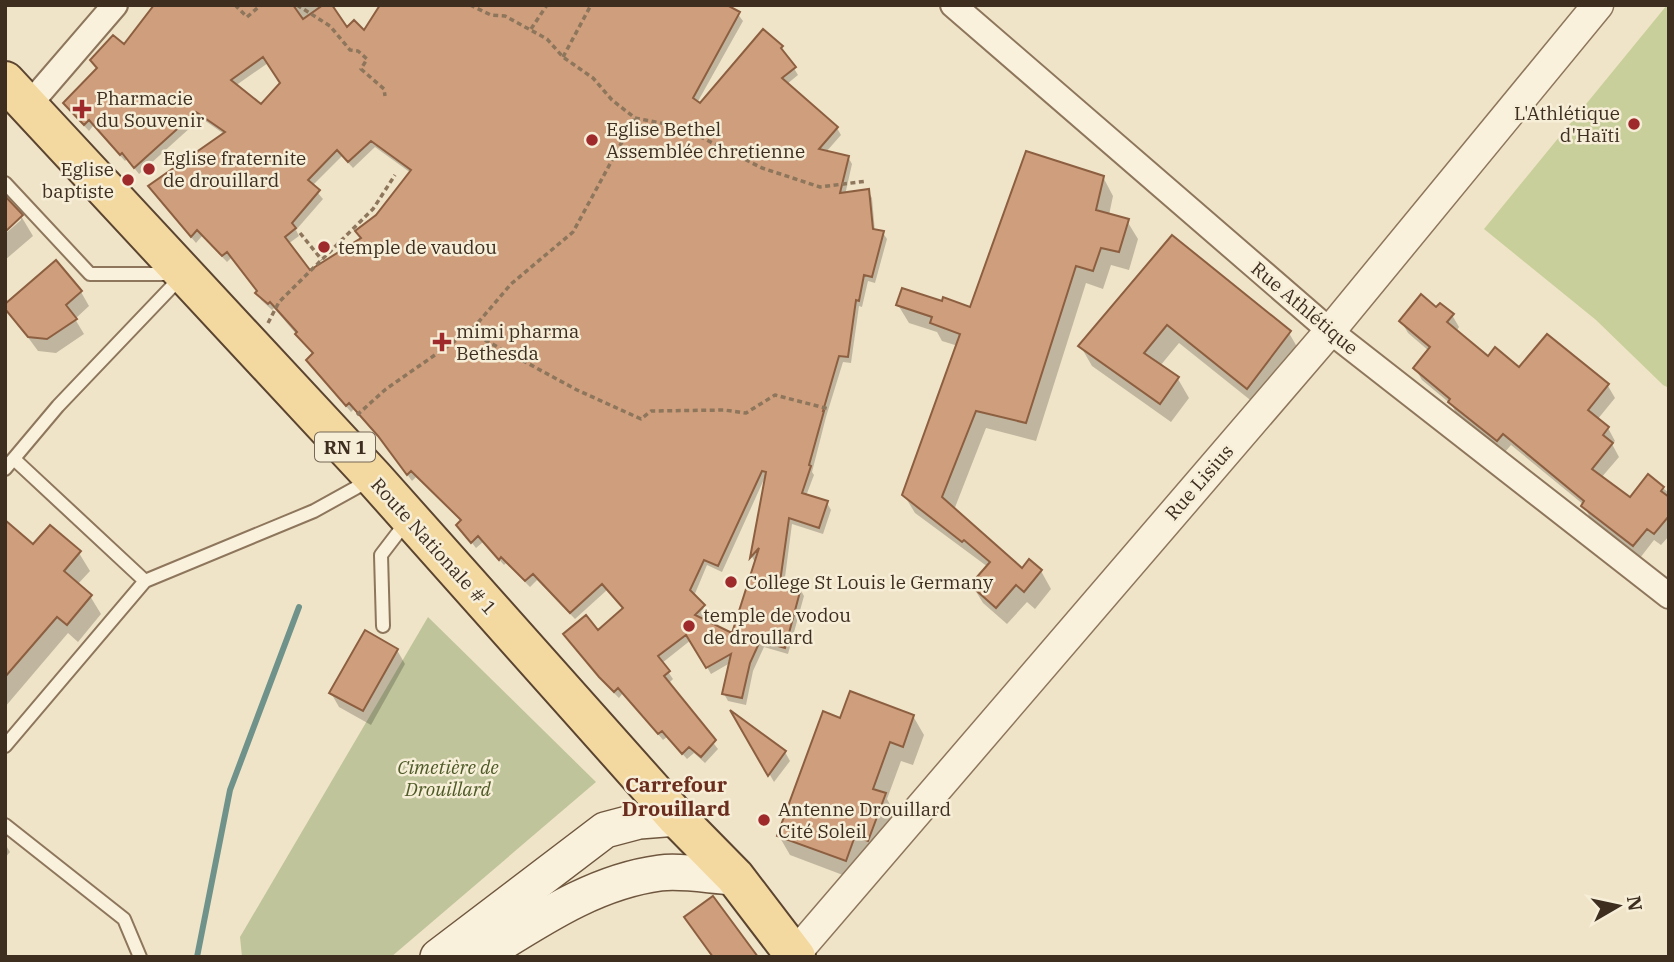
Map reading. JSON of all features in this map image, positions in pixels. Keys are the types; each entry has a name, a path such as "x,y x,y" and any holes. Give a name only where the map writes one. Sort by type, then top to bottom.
{"main road":[{"name":"Route Nationale # 1","path":"16,94 374,478 677,818 735,877 795,956"},
{"path":"438,957 605,830 639,821 677,818"},
{"path":"479,957 567,904 611,885 661,872 735,877"}],"street":[{"path":"16,94 115,5"},
{"name":"Rue Athlétique","path":"953,5 1330,331 1666,590"},
{"name":"Rue Lisius","path":"795,956 1330,331 1598,5"}],"lane":[{"path":"5,183 90,274 183,274"},
{"path":"145,581 10,464 58,406 183,274"},
{"path":"5,746 145,581 314,511 374,478"},
{"path":"383,626 381,555 409,517"},
{"path":"5,824 124,919 141,957"}],"path":[{"path":"235,5 247,17 261,5"},
{"path":"297,5 330,26 349,50 358,51 368,59 361,69 384,89 385,96"},
{"path":"470,5 491,15 505,16 547,39 563,57 593,78 612,100 635,118 681,127 762,168 820,187 867,181"},
{"path":"531,29 547,5"},
{"path":"563,57 592,5"},
{"path":"334,435 386,390 470,332 511,284 573,232 635,118"},
{"path":"253,349 279,302 373,209 395,175"},
{"path":"300,233 322,260"},
{"path":"470,332 577,390 641,419 650,411 724,410 746,413 775,395 829,409"}],"green space":[{"path":"1667,5 1669,388 1596,320 1484,229"},
{"name":"Cimetière de Drouillard","path":"428,617 596,782 391,957 242,957 240,937"}],"building":[{"path":"154,5 293,5 303,19 323,5 332,5 347,27 354,20 364,30 380,5 727,5 740,12 693,98 700,103 763,29 783,46 781,48 796,67 782,78 838,127 819,149 849,156 840,193 869,189 873,229 884,231 872,277 864,275 859,301 856,300 848,357 839,356 802,493 828,501 819,528 789,518 780,582 801,588 785,648 760,641 750,663 742,698 722,694 731,654 706,668 686,635 658,656 670,671 664,676 716,740 701,757 689,747 682,754 662,731 658,734 618,688 614,692 599,677 563,634 586,615 598,630 623,608 602,584 570,613 533,574 525,581 501,557 499,560 478,536 471,543 456,525 461,520 411,471 407,475 378,436 349,403 346,406 306,360 313,353 270,302 268,304 255,293 257,291 227,252 222,256 197,230 191,237 148,186 225,132 196,112 134,168 89,120 84,125 63,103 97,68 90,60 113,35 124,44","holes":["263,57 280,83 261,104 231,80","371,141 411,170 376,215 355,231 361,238 310,270 285,237 296,228 292,223 320,190 308,180 337,150 348,162","762,471 766,472 750,558 759,548 732,633 695,615 705,605 690,590 704,560 718,566"]},
{"path":"1026,151 1104,176 1096,210 1129,219 1119,252 1101,248 1093,271 1076,266 1026,423 976,411 942,497 1022,568 1029,559 1042,570 1024,592 1016,585 996,608 970,585 990,562 902,495 960,334 930,323 932,317 896,305 902,288 942,301 943,297 970,307"},
{"path":"5,196 23,215 5,232"},
{"path":"1172,235 1291,331 1247,389 1167,325 1144,353 1179,377 1160,404 1078,346"},
{"path":"56,260 82,291 66,305 77,319 47,339 28,337 5,309 5,304"},
{"path":"1421,294 1436,307 1440,303 1454,314 1447,322 1488,356 1495,347 1519,367 1547,334 1609,384 1588,410 1609,427 1603,435 1613,443 1592,469 1630,497 1648,474 1664,487 1661,491 1669,497 1669,516 1654,534 1647,529 1633,546 1581,506 1584,501 1503,434 1497,441 1448,402 1450,399 1413,368 1430,347 1399,321"},
{"path":"5,520 33,544 50,525 81,551 64,571 92,595 67,625 57,617 5,677"},
{"path":"365,630 398,649 363,711 329,693"},
{"path":"850,691 914,715 903,747 890,742 873,789 886,793 868,841 855,836 846,861 777,836 823,711 840,718"},
{"path":"730,710 786,751 768,776 757,757"},
{"path":"713,896 758,957 713,957 684,917"}],"waterway":[{"path":"197,957 230,790 299,607"}],"place":[{"name":"Pharmacie du Souvenir","path":"82,109"},
{"name":"L'Athlétique d'Haïti","path":"1634,124"},
{"name":"Eglise Bethel Assemblée chretienne","path":"592,140"},
{"name":"Eglise fraternite de drouillard","path":"149,169"},
{"name":"Eglise baptiste","path":"128,180"},
{"name":"temple de vaudou","path":"324,247"},
{"name":"mimi pharma Bethesda","path":"442,342"},
{"name":"College St Louis le Germany","path":"731,582"},
{"name":"temple de vodou de droullard","path":"689,626"},
{"name":"Antenne Drouillard Cité Soleil","path":"764,820"}],"district":[{"name":"Carrefour Drouillard","path":"676,796"}]}
